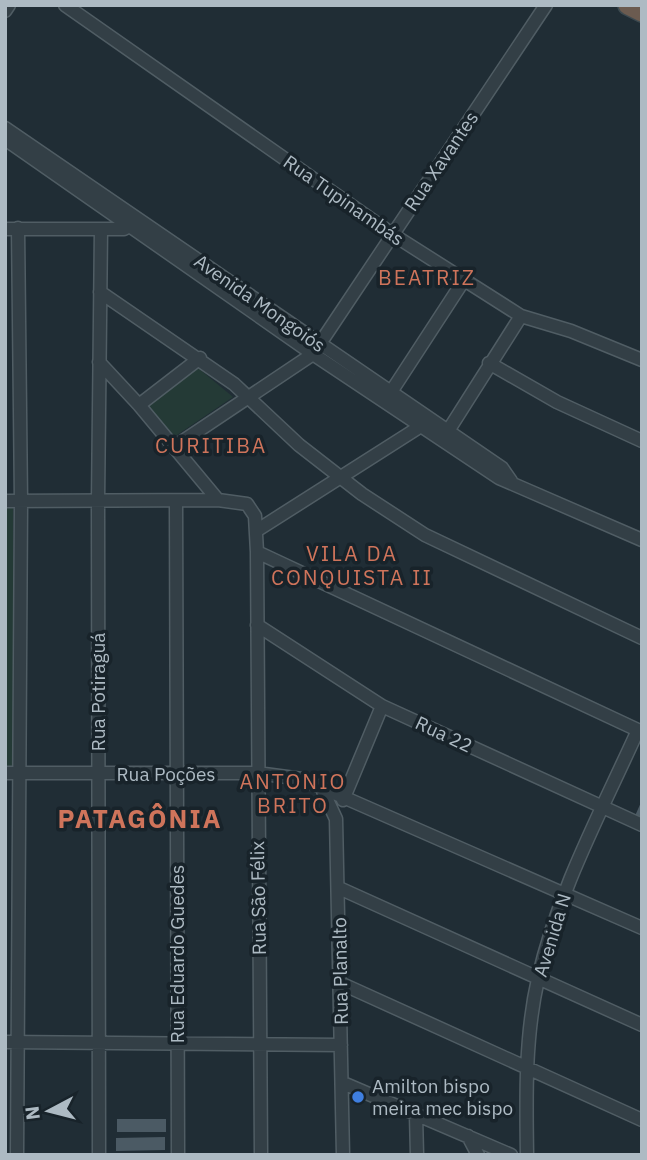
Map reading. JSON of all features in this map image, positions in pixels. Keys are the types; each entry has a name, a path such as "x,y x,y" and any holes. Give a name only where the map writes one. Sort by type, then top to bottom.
{"highway":[{"path":"628,5 642,12"}],"street":[{"path":"5,11 9,5"},
{"name":"Rua Tupinambás","path":"65,5 392,233 521,316 571,331 642,360"},
{"name":"Rua Xavantes","path":"174,447 251,398 316,349 546,5"},
{"name":"Avenida Mongoiós","path":"5,128 421,426 499,478 642,540"},
{"name":"Avenida Mongoiós","path":"5,139 136,222"},
{"path":"17,1155 11,1042 20,773 21,501 11,229 101,229 136,222"},
{"name":"Rua Potiraguá","path":"99,1155 98,502 101,229"},
{"path":"391,392 464,280"},
{"path":"100,292 200,359 251,398 299,445 362,494 425,535 642,638"},
{"path":"448,431 521,316"},
{"name":"Avenida Mongoiós","path":"316,349 391,392 502,468 511,481"},
{"path":"139,405 200,359"},
{"path":"99,362 139,405 218,500"},
{"path":"489,363 567,407 642,441"},
{"path":"256,531 421,426"},
{"path":"5,501 218,500"},
{"name":"Rua São Félix","path":"218,500 247,504 255,516 256,531 261,1155"},
{"name":"Rua Eduardo Guedes","path":"176,501 178,1155"},
{"path":"257,552 640,731"},
{"name":"Rua 22","path":"257,625 382,706 642,825"},
{"path":"343,800 382,706"},
{"name":"Avenida N","path":"527,1155 526,1067 538,978 563,893 640,731"},
{"name":"Rua Poções","path":"5,773 257,774 302,779 343,800 642,928"},
{"name":"Rua Planalto","path":"322,790 336,819 343,1155"},
{"path":"339,888 642,1025"},
{"path":"341,983 642,1120"},
{"path":"11,1042 341,1045"},
{"path":"343,1083 502,1153"},
{"path":"416,1115 417,1155"},
{"path":"468,1136 478,1155"}],"green space":[{"path":"198,368 233,397 174,437 149,406"},
{"path":"5,505 13,505 13,766 5,766"}],"building":[{"path":"642,800 642,819 635,816"},
{"path":"117,1119 166,1119 166,1132 117,1132"},
{"path":"165,1137 165,1150 116,1151 116,1138"}],"place":[{"name":"Amilton bispo meira mec bispo","path":"358,1097"}],"district":[{"name":"BEATRIZ","path":"427,277"},
{"name":"CURITIBA","path":"211,445"},
{"name":"VILA DA CONQUISTA II","path":"352,565"},
{"name":"ANTONIO BRITO","path":"293,793"},
{"name":"PATAGÔNIA","path":"140,818"}]}
